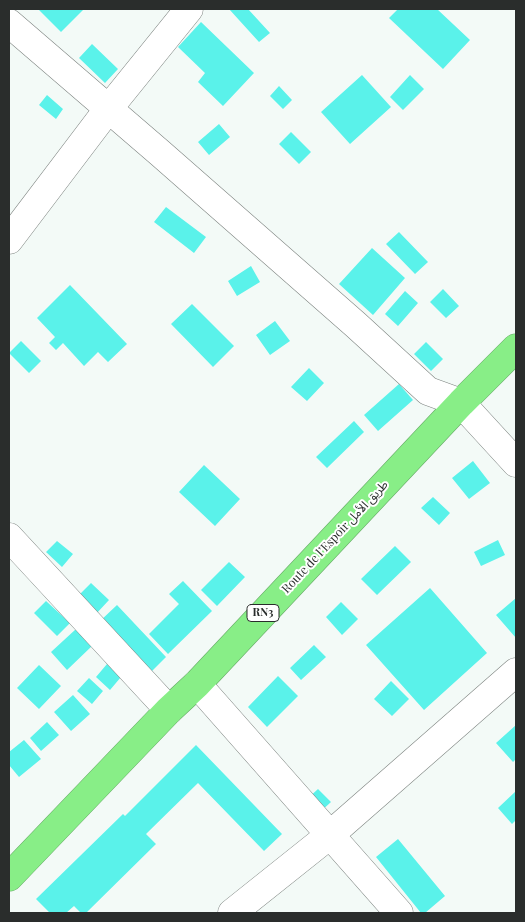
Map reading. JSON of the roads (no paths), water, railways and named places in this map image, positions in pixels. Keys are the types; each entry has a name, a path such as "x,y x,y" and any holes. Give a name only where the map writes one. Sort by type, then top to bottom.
{"highway":[{"name":"Route de l’Espoir طريق الأمل","path":"9,878 169,710 197,684 461,403 516,348"}],"street":[{"path":"9,240 108,108 189,9"},
{"path":"9,23 356,324 428,391 461,403 516,463"},
{"path":"9,537 169,710"},
{"path":"232,913 331,834 516,672"},
{"path":"197,684 399,913"}]}
